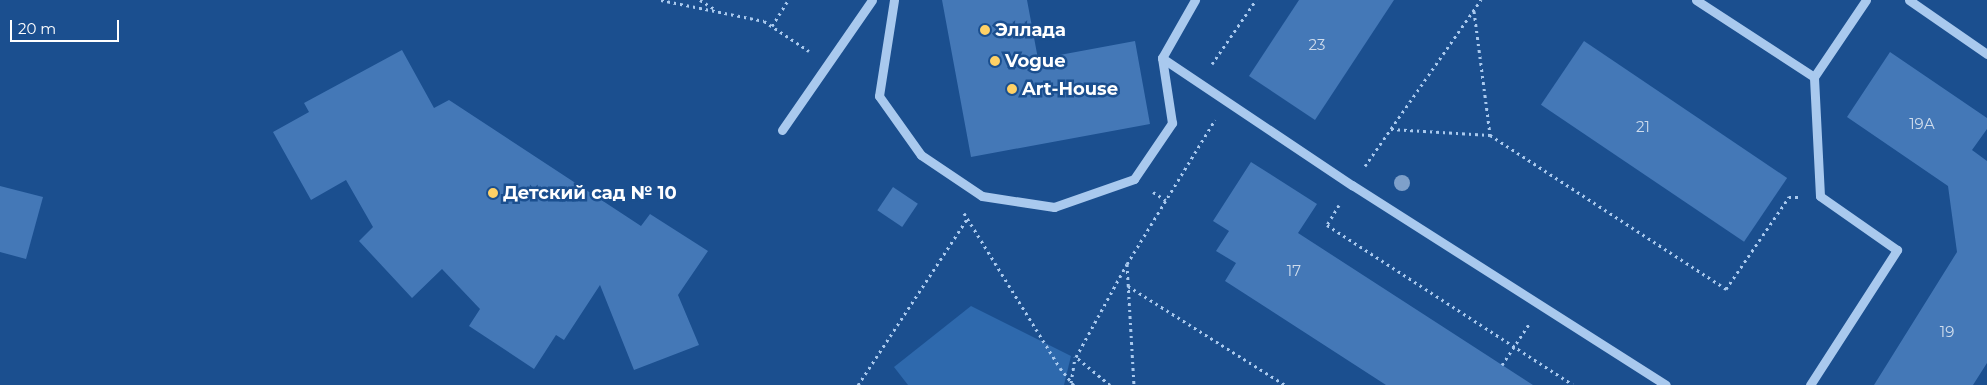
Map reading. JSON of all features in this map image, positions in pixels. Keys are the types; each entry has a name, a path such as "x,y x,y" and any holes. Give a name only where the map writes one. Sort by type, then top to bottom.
{"street":[{"path":"782,130 872,0"},
{"path":"894,0 879,96 921,156 982,196 1054,207 1134,179 1172,123 1162,58 1195,0"},
{"path":"1696,0 1814,76"},
{"path":"1810,385 1897,250 1820,196 1814,76 1866,0"},
{"path":"1909,0 1987,54"},
{"path":"1162,58 1352,185 1666,385"}],"path":[{"path":"661,0 764,21 829,63"},
{"path":"700,0 717,11"},
{"path":"772,26 788,0"},
{"path":"1200,83 1256,0"},
{"path":"1352,185 1481,0"},
{"path":"1474,11 1490,135"},
{"path":"1072,384 1076,357 1127,264 1226,101"},
{"path":"1213,123 1221,128"},
{"path":"1391,129 1490,135 1726,289 1789,197 1820,196"},
{"path":"949,174 967,219 1072,384"},
{"path":"1333,198 1341,203 1327,225 1573,385"},
{"path":"858,385 967,219"},
{"path":"1127,264 1134,385"},
{"path":"1128,286 1285,385"},
{"path":"1502,365 1541,305"},
{"path":"1076,357 1110,385"}],"shaded area":[{"path":"971,306 1071,356 1064,385 908,385 894,367"}],"building":[{"path":"942,0 1027,0 1038,59 1135,41 1150,124 971,157"},
{"path":"1299,0 1394,0 1315,120 1249,76"},
{"path":"1584,41 1787,178 1744,242 1541,105"},
{"path":"402,50 434,108 449,100 641,226 650,214 708,251 678,295 699,345 634,370 600,285 564,340 556,335 534,369 469,326 480,309 442,269 412,298 359,241 373,227 346,180 311,200 273,132 309,112 304,103"},
{"path":"1890,52 1987,118 1987,129 1972,150 1987,161 1987,363 1973,385 1874,385 1957,252 1948,186 1847,117"},
{"path":"1251,162 1317,204 1298,233 1533,385 1386,385 1225,281 1236,263 1216,251 1229,231 1213,221"},
{"path":"0,186 43,197 26,259 0,252"},
{"path":"893,187 918,204 902,227 877,210"}],"place":[{"name":"Эллада","path":"985,30"},
{"name":"Vogue","path":"995,61"},
{"name":"Art-House","path":"1012,89"},
{"name":"Детский сад № 10","path":"493,193"}]}
